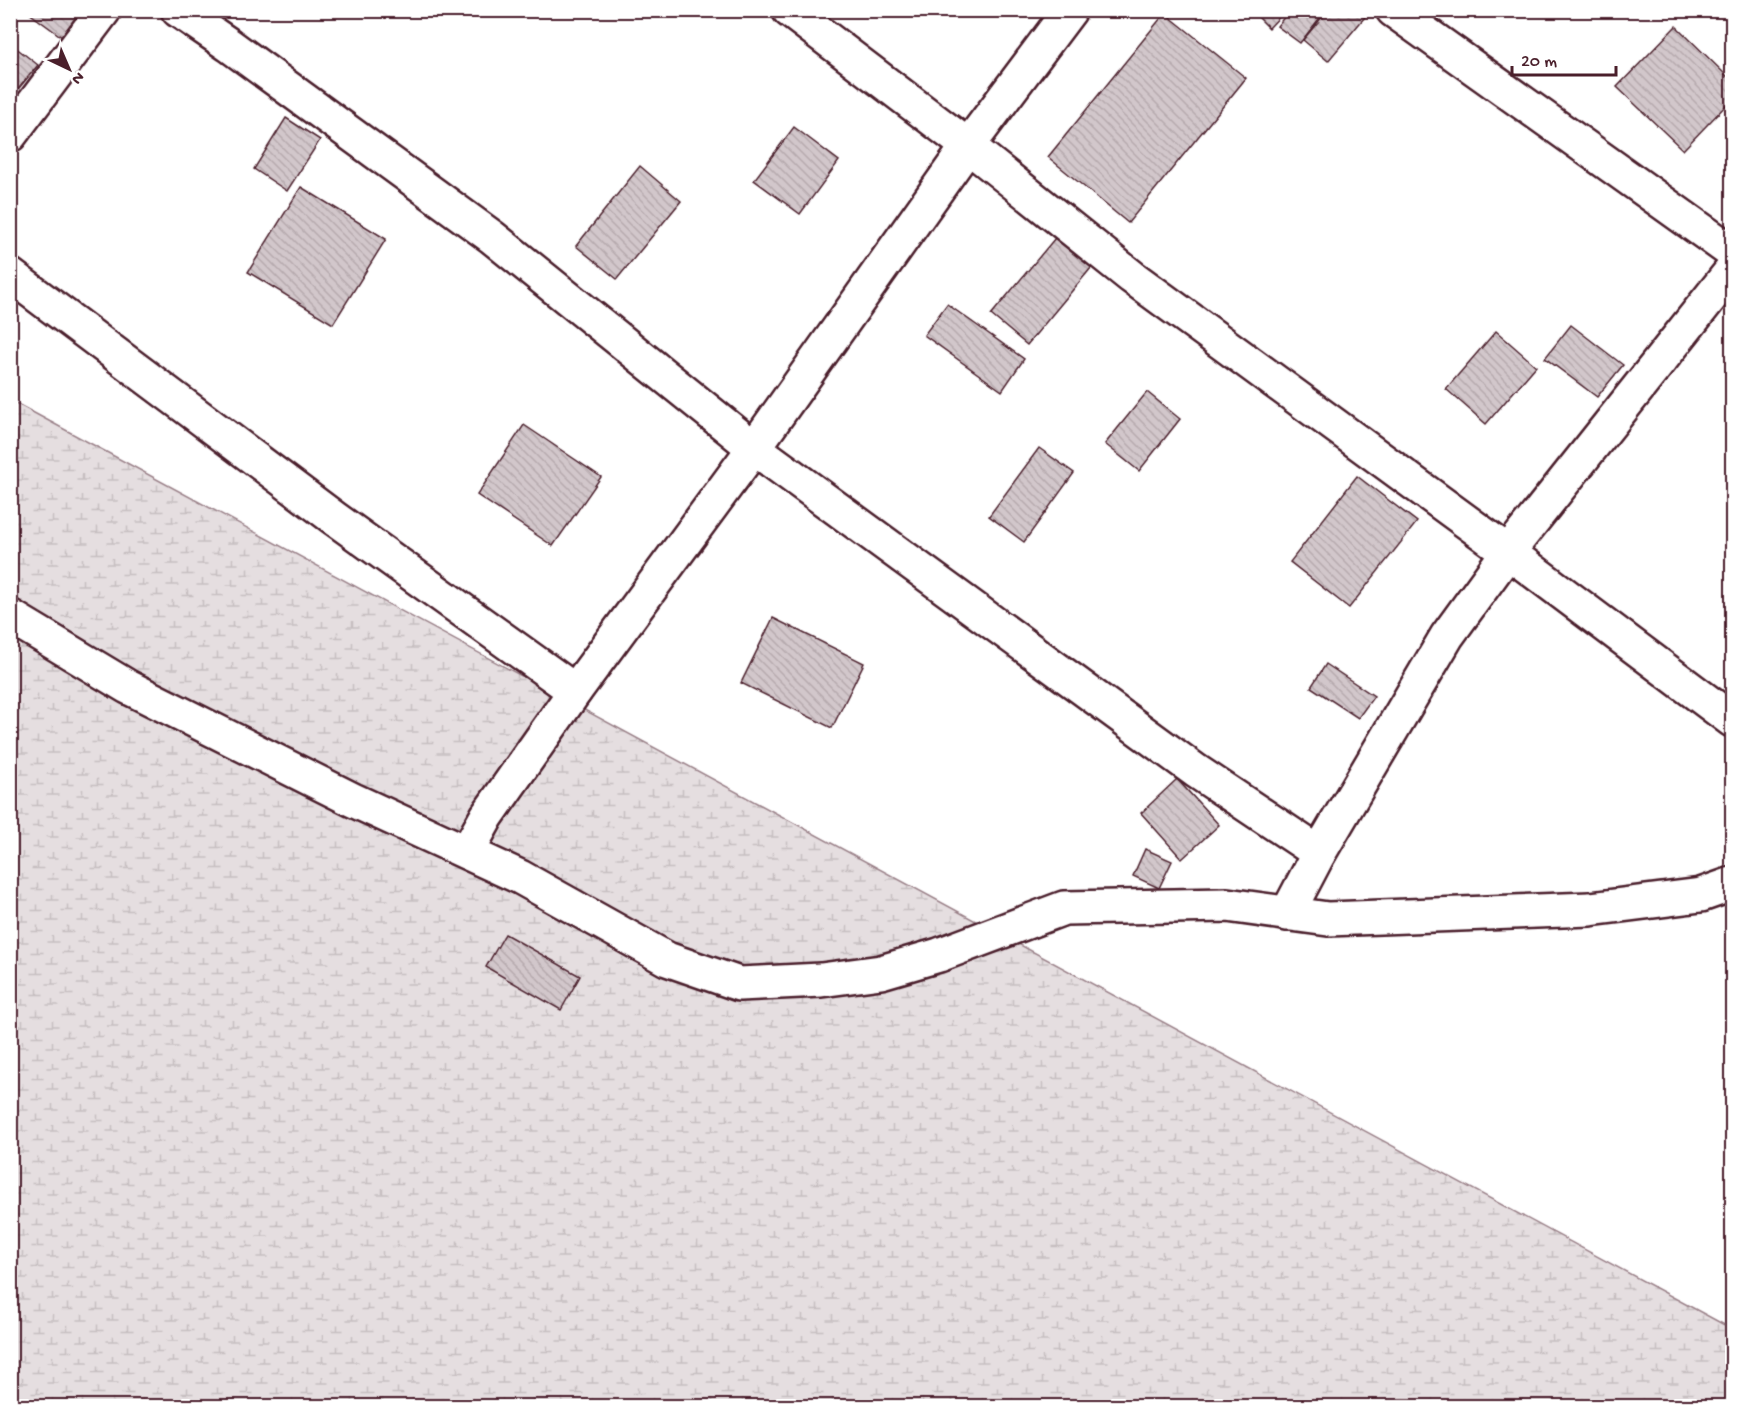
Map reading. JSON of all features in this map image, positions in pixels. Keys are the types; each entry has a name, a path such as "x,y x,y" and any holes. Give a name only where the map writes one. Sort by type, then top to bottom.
{"street":[{"path":"10,135 104,10"},
{"path":"178,10 492,237 754,448 1196,771 1319,853"},
{"path":"789,10 968,146 1132,277 1508,552 1732,720"},
{"path":"466,852 487,816 575,691 754,448 968,146 1070,10"},
{"path":"1393,10 1732,252"},
{"path":"1287,914 1319,853 1447,636 1508,552 1732,270"},
{"path":"10,275 334,518 575,691"},
{"path":"10,616 128,687 353,800 520,877 668,959 739,984 821,980 881,972 939,955 1064,908 1227,905 1328,919 1590,909 1701,895 1732,884"}],"green space":[{"path":"10,400 1732,1329 1732,1406 11,1406"}],"building":[{"path":"25,10 87,10 66,40"},
{"path":"1251,10 1286,10 1269,28"},
{"path":"1290,10 1326,10 1300,43 1277,26"},
{"path":"1328,10 1370,11 1328,61 1303,40"},
{"path":"1165,13 1246,78 1128,223 1048,157"},
{"path":"1676,26 1732,81 1732,99 1683,150 1617,87"},
{"path":"10,43 38,65 10,99"},
{"path":"286,118 320,140 287,191 254,169"},
{"path":"794,127 839,161 800,214 754,180"},
{"path":"640,166 681,201 617,279 576,246"},
{"path":"301,187 386,239 333,324 248,272"},
{"path":"1060,232 1096,262 1027,345 991,315"},
{"path":"947,304 1024,359 1002,391 924,335"},
{"path":"1571,325 1623,365 1597,397 1545,358"},
{"path":"1496,331 1536,366 1486,424 1446,389"},
{"path":"1147,392 1180,419 1139,471 1105,444"},
{"path":"524,425 601,477 553,546 477,495"},
{"path":"1039,448 1074,473 1024,542 989,516"},
{"path":"1357,476 1417,522 1349,608 1290,562"},
{"path":"773,618 864,663 832,728 741,683"},
{"path":"1326,664 1374,696 1358,718 1311,687"},
{"path":"1177,779 1219,825 1182,859 1141,813"},
{"path":"1145,849 1172,861 1159,888 1133,876"},
{"path":"505,934 580,976 561,1010 486,967"}]}
